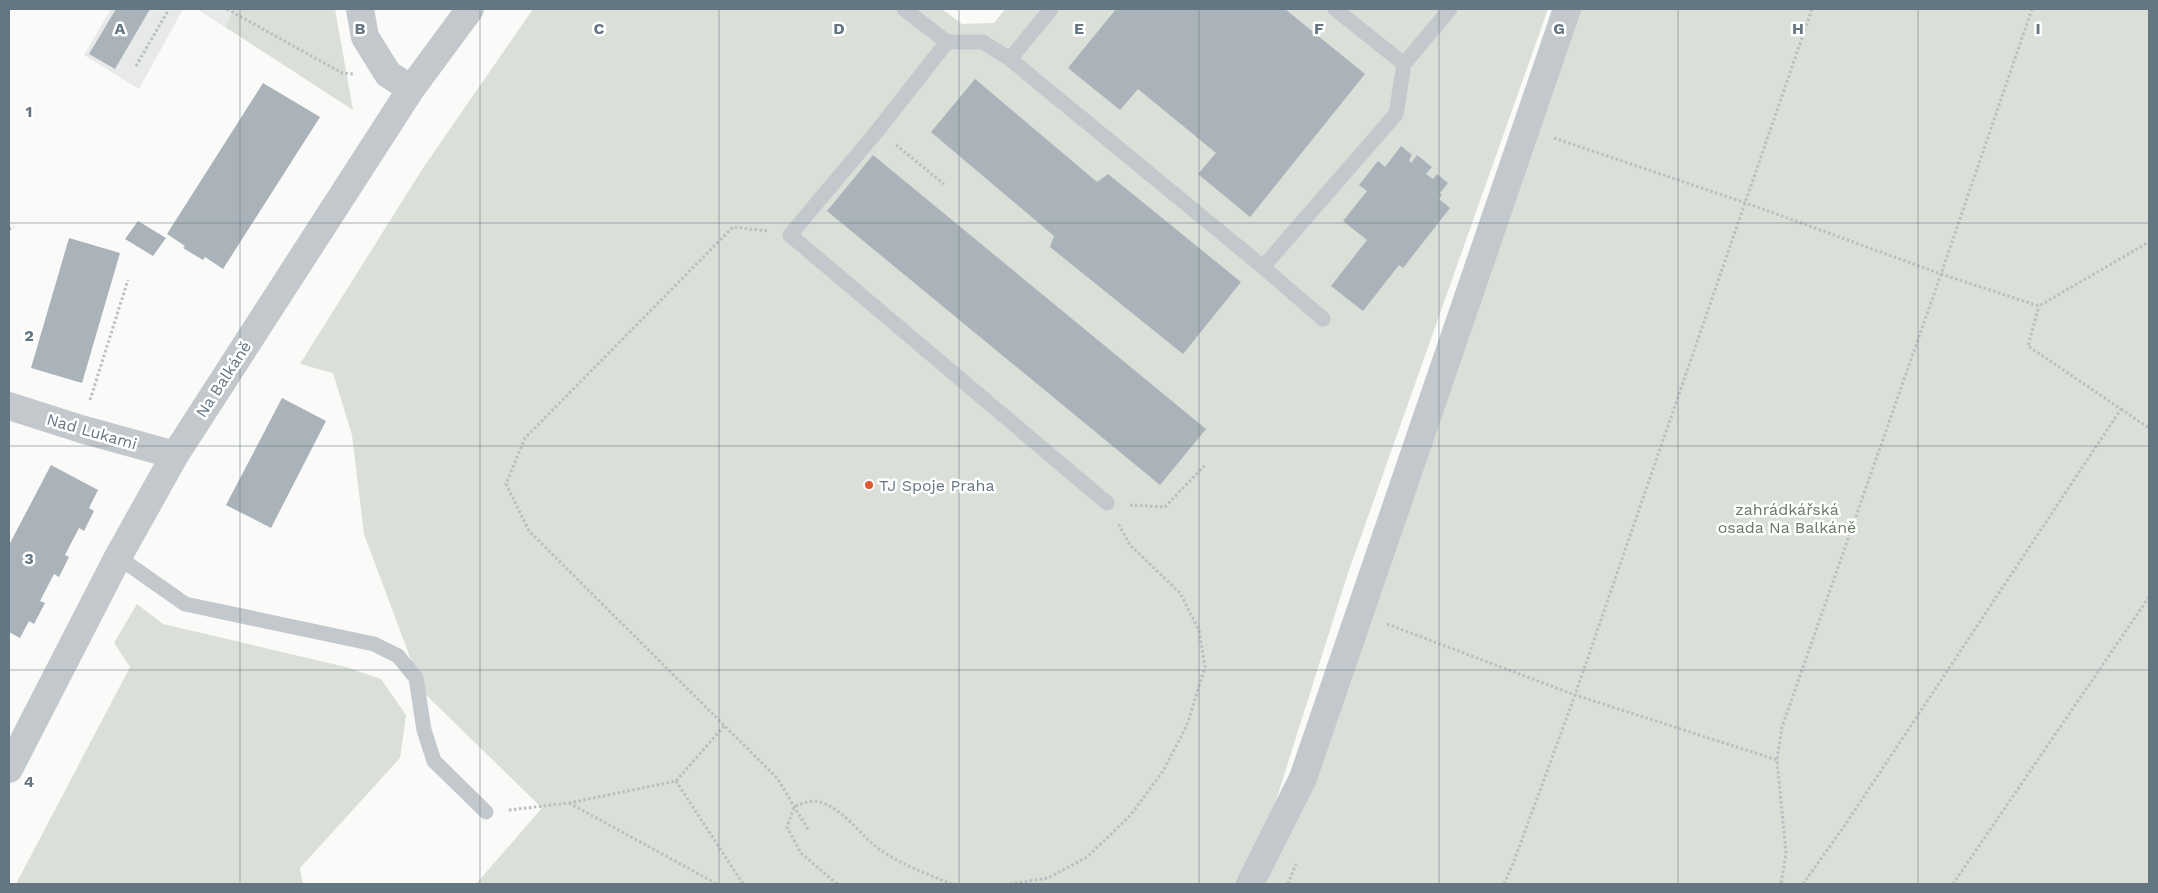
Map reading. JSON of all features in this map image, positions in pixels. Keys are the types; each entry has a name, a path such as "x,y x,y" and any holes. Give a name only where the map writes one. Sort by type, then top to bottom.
{"street":[{"path":"360,9 365,37 388,74 411,89"},
{"name":"Na Balkáně","path":"9,769 118,557 175,455 411,89 470,9"},
{"path":"1250,884 1303,778 1567,9"},
{"name":"Nad Lukami","path":"9,406 81,429 175,455"}],"lane":[{"path":"904,9 947,42 983,42 1010,59 1263,267 1323,319"},
{"path":"1010,59 1051,9"},
{"path":"1336,9 1404,64"},
{"path":"1263,267 1396,114 1404,64 1450,9"},
{"path":"947,42 878,130 790,235 1107,503"},
{"path":"118,557 185,604 374,644 398,656 416,678 424,730 434,761 486,812"}],"path":[{"path":"136,66 169,9"},
{"path":"226,9 342,73 388,74"},
{"path":"1504,884 1575,695 1812,9"},
{"path":"1781,884 1786,853 1777,760 1782,727 2032,9"},
{"path":"1528,126 1555,139 1746,203 1940,274 2039,306"},
{"path":"878,130 944,184"},
{"path":"9,229 14,227"},
{"path":"790,235 733,227 525,438 506,484 529,531 777,778 809,830"},
{"path":"2149,242 2039,306 2028,346 2149,428"},
{"path":"81,429 128,280"},
{"path":"1803,884 1845,825 2121,409"},
{"path":"1107,503 1165,507 1206,464"},
{"path":"1010,884 1048,878 1087,857 1130,816 1163,771 1188,725 1205,667 1199,630 1180,592 1130,544 1107,503"},
{"path":"1953,884 2149,597"},
{"path":"1358,614 1575,695 1777,760"},
{"path":"486,812 569,803 676,781 724,726"},
{"path":"676,781 743,884"},
{"path":"837,884 802,853 788,827 794,807 806,801 823,803 849,821 878,848 909,867 952,884"},
{"path":"569,803 717,884"}],"shaded area":[{"path":"111,9 183,9 139,89 84,55"},
{"path":"197,9 234,9 225,27"}],"green space":[{"path":"234,9 335,9 353,110 225,27"},
{"name":"TJ Spoje Praha","path":"533,9 942,9 962,24 994,23 1005,9 1548,9 1348,573 1262,845 1236,884 476,884 542,808 423,692 364,534 352,435 333,373 300,364 423,168"},
{"name":"zahrádkářská osada Na Balkáně","path":"1578,9 2149,9 2149,884 1264,884"},
{"path":"137,604 163,624 346,667 381,679 406,715 400,758 300,868 303,884 16,884 130,667 114,643"}],"building":[{"path":"116,9 150,9 115,69 89,54"},
{"path":"1116,9 1285,9 1365,74 1250,217 1198,174 1216,153 1138,89 1120,110 1068,68"},
{"path":"975,79 1097,182 1108,174 1241,282 1183,354 1050,247 1054,236 931,132"},
{"path":"263,83 320,117 223,269 205,257 203,260 183,248 185,246 167,234"},
{"path":"1401,146 1412,155 1409,160 1411,163 1417,155 1432,167 1426,174 1433,179 1437,174 1448,183 1440,193 1442,195 1439,199 1450,208 1403,268 1399,265 1363,311 1331,286 1367,240 1343,221 1367,191 1359,185 1378,161 1385,167"},
{"path":"873,155 1206,429 1160,485 827,211"},
{"path":"138,221 166,238 153,256 125,239"},
{"path":"69,238 120,253 82,383 31,368"},
{"path":"282,398 326,421 271,528 226,505"},
{"path":"51,465 98,490 89,508 94,511 84,531 79,528 65,555 69,557 59,577 54,574 40,601 45,603 34,624 29,621 20,638 9,632 9,545"}],"place":[{"name":"TJ Spoje Praha","path":"869,485"}]}
